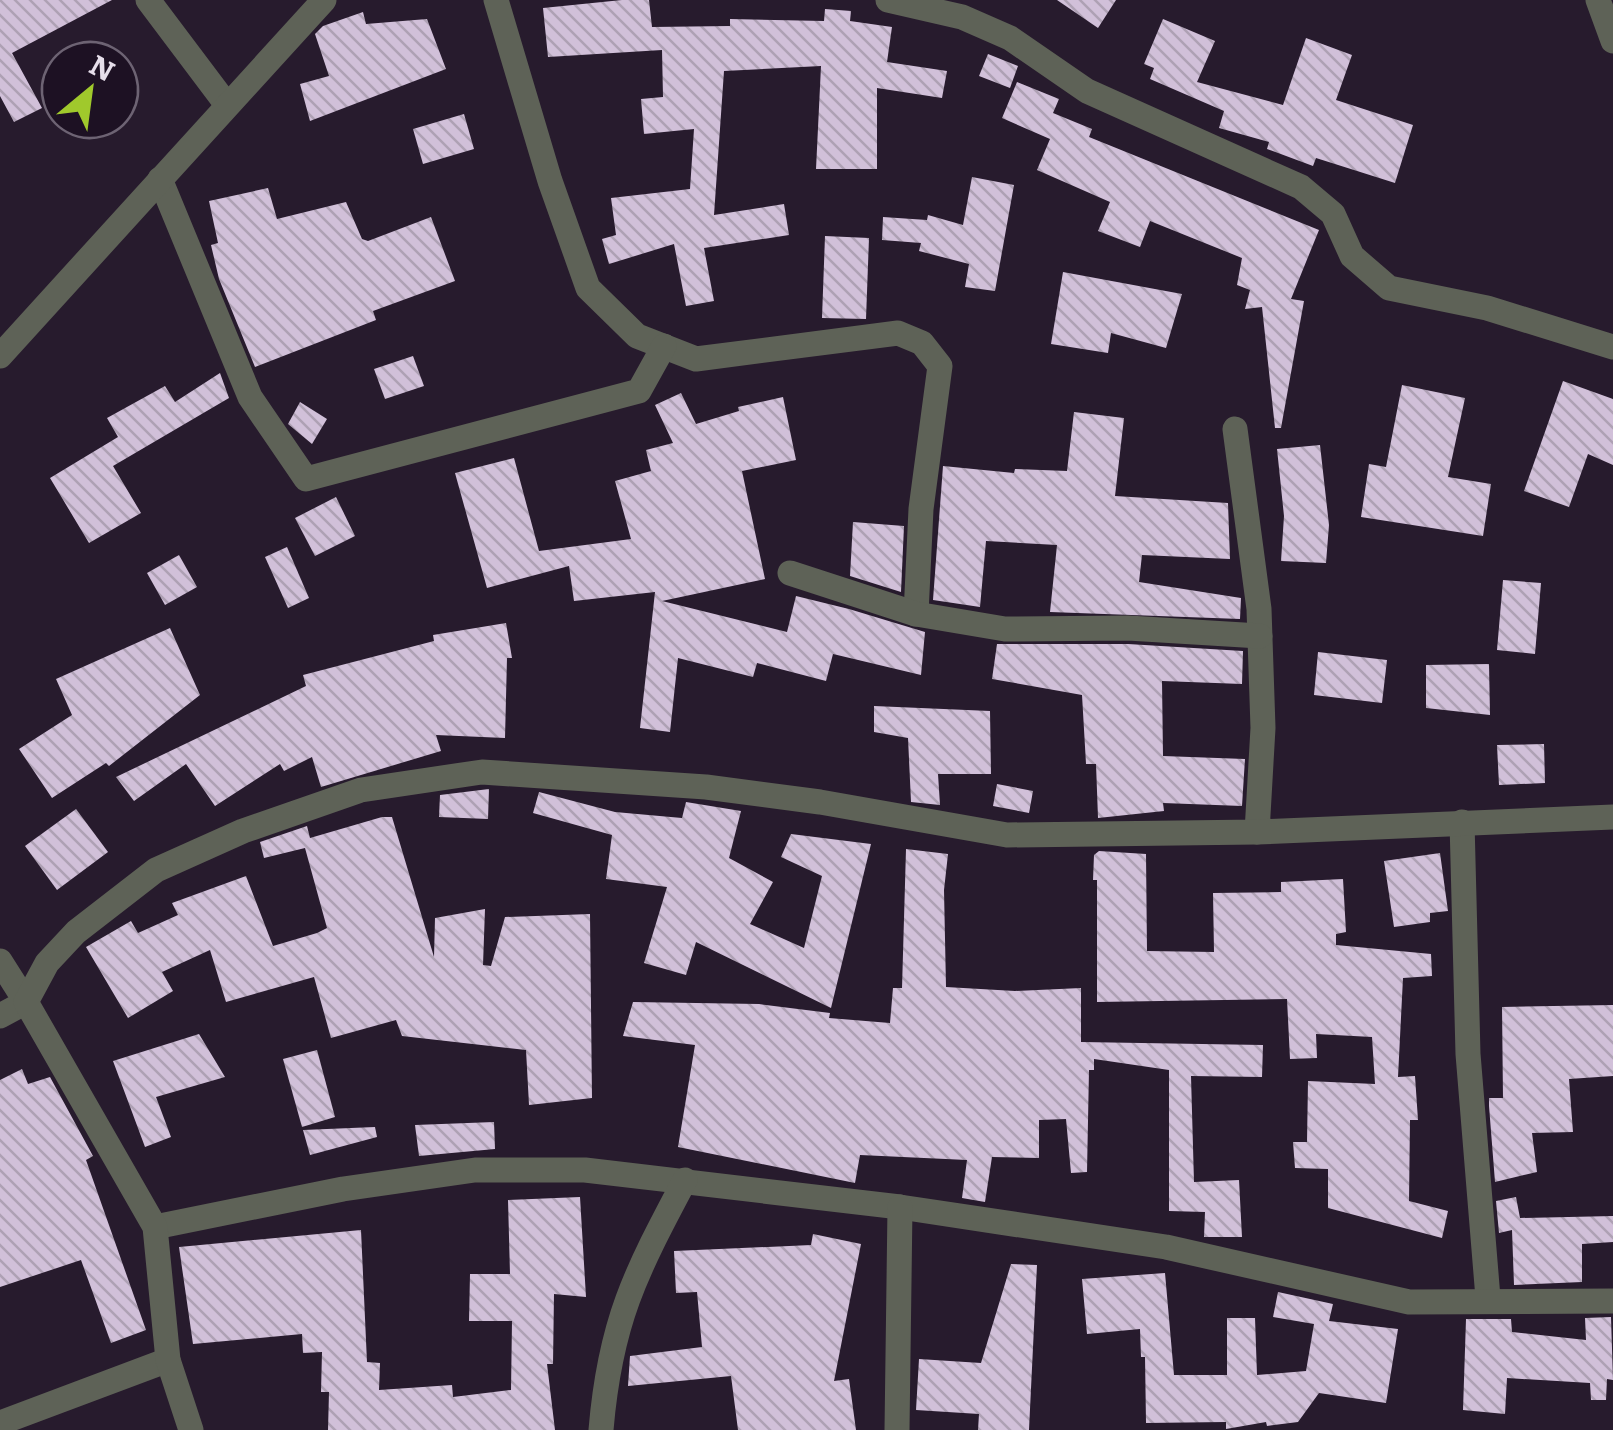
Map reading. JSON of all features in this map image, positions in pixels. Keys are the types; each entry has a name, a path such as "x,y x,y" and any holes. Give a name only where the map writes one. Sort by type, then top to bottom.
{"street":[{"path":"148,0 227,105"},
{"path":"0,356 324,0"},
{"path":"888,0 924,4 1010,38 1087,91 1301,188 1333,214 1352,256 1389,288 1487,308 1613,347"},
{"path":"1598,0 1613,41"},
{"path":"502,1 550,181 588,288 637,336 696,358 898,333 922,343 940,366 921,509 916,614"},
{"path":"160,179 250,396 306,479 639,391 664,346"},
{"path":"1235,429 1260,636 1263,728 1257,832"},
{"path":"790,573 916,614 1005,629 1128,628 1260,636"},
{"path":"0,1016 26,1002 47,963 76,932 156,870 243,831 360,790 482,772 706,788 820,802 1008,835 1257,832 1613,817"},
{"path":"1462,822 1468,1054 1488,1298"},
{"path":"0,961 155,1226 168,1360 191,1430"},
{"path":"155,1226 344,1189 475,1170 585,1170 900,1206 1166,1247 1409,1302 1488,1298 1613,1300"},
{"path":"601,1430 615,1329 636,1272 685,1180"},
{"path":"897,1430 900,1206"},
{"path":"0,1423 168,1360"}],"building":[{"path":"0,0 112,0 12,53 40,109 14,122 0,96"},
{"path":"649,0 652,27 730,26 730,19 824,21 825,9 851,11 850,21 892,27 887,62 947,71 942,98 877,88 877,169 816,169 821,66 724,71 714,215 784,204 789,235 704,248 714,301 686,306 674,244 609,264 602,239 616,235 611,198 690,189 694,129 644,134 641,99 663,97 662,50 548,57 543,8"},
{"path":"1057,0 1116,0 1098,28"},
{"path":"363,12 366,24 427,19 446,69 310,121 300,84 329,76 315,34 323,26"},
{"path":"1163,19 1215,41 1197,82 1283,105 1306,38 1352,55 1336,100 1413,125 1395,183 1316,158 1313,166 1267,149 1269,142 1219,128 1224,111 1150,79 1154,68 1144,64"},
{"path":"988,54 1018,66 1010,88 979,76"},
{"path":"1017,82 1059,99 1053,113 1092,129 1089,137 1319,230 1291,299 1304,301 1281,428 1275,428 1262,307 1245,309 1250,290 1237,285 1242,258 1150,221 1140,247 1098,231 1110,202 1037,170 1050,139 1002,118"},
{"path":"464,114 474,149 423,164 413,129"},
{"path":"972,177 1014,185 995,291 965,287 969,264 919,251 921,243 882,240 883,217 927,220 928,215 963,225"},
{"path":"268,188 277,219 346,202 362,239 368,241 431,217 455,281 373,311 376,320 255,367 219,279 211,245 218,243 209,201"},
{"path":"825,236 869,238 866,319 822,318"},
{"path":"1063,272 1182,294 1166,348 1111,333 1108,353 1051,344"},
{"path":"413,356 424,386 385,399 374,369"},
{"path":"220,373 229,398 113,466 141,513 89,543 50,478 118,437 107,418 165,386 175,402"},
{"path":"1563,381 1613,399 1613,465 1588,454 1569,507 1524,491"},
{"path":"1402,385 1465,398 1448,477 1491,484 1483,536 1361,517 1369,464 1386,467"},
{"path":"681,393 696,424 739,411 738,407 783,397 796,460 742,471 765,579 662,601 787,632 796,596 849,609 925,632 921,675 833,654 826,681 757,663 753,677 678,658 670,732 640,728 655,592 574,601 569,566 487,588 455,473 514,458 539,551 631,539 615,481 651,471 646,450 673,443 655,405"},
{"path":"300,402 327,419 312,444 288,424"},
{"path":"1074,412 1124,418 1115,496 1228,503 1230,559 1142,555 1139,582 1241,598 1240,619 1050,612 1057,545 986,541 980,607 933,600 943,466 1014,473 1015,469 1067,471"},
{"path":"1320,445 1329,525 1326,563 1281,561 1284,516 1277,449"},
{"path":"336,497 355,536 315,556 295,518"},
{"path":"853,522 904,526 901,592 850,576"},
{"path":"287,547 309,598 288,608 265,557"},
{"path":"179,555 197,587 165,605 147,573"},
{"path":"1503,580 1541,583 1535,654 1497,650"},
{"path":"506,623 512,658 507,658 505,738 436,735 441,751 321,787 312,757 284,771 280,764 215,806 186,764 134,801 116,777 306,686 303,675 434,641 433,635"},
{"path":"170,628 200,695 109,766 106,763 52,798 19,749 72,715 56,679"},
{"path":"997,644 1128,644 1243,651 1242,684 1162,681 1163,756 1245,759 1242,806 1163,803 1164,811 1098,818 1096,764 1086,764 1082,695 992,679"},
{"path":"1318,652 1387,660 1382,703 1314,695"},
{"path":"1489,664 1490,715 1426,708 1426,665"},
{"path":"874,706 990,711 991,774 938,774 940,805 911,802 908,738 874,732"},
{"path":"1544,744 1545,783 1499,785 1497,745"},
{"path":"997,784 1033,791 1029,813 993,806"},
{"path":"489,789 488,819 439,817 440,795"},
{"path":"539,792 615,812 682,818 686,802 741,811 729,858 773,882 750,924 804,948 822,876 781,857 791,834 871,844 831,1008 696,942 686,975 644,963 667,887 606,879 612,835 533,813"},
{"path":"76,809 108,852 57,890 25,846"},
{"path":"392,817 434,957 435,918 485,909 483,965 491,966 505,917 590,914 592,1098 529,1105 526,1050 402,1036 396,1020 331,1038 314,977 226,1002 210,950 162,972 173,991 128,1018 86,947 131,921 138,933 178,915 172,903 246,876 273,946 317,933 327,928 305,848 264,858 260,842 307,826 310,838"},
{"path":"906,849 948,854 944,890 946,987 1015,991 1081,988 1081,1042 1263,1045 1262,1077 1191,1076 1194,1182 1239,1180 1242,1237 1204,1237 1205,1212 1169,1211 1169,1070 1094,1059 1094,1070 1089,1070 1087,1172 1071,1173 1066,1119 1039,1120 1039,1158 992,1157 985,1202 962,1198 967,1160 860,1155 855,1183 678,1147 695,1045 623,1036 633,1002 759,1004 830,1013 829,1018 890,1023 893,988 902,988"},
{"path":"1099,851 1146,854 1147,951 1214,952 1213,893 1281,892 1281,882 1343,879 1346,932 1336,934 1336,945 1431,954 1432,976 1403,978 1398,1077 1415,1076 1418,1120 1410,1120 1409,1201 1448,1211 1442,1238 1328,1208 1328,1169 1295,1168 1293,1142 1307,1142 1308,1081 1375,1084 1372,1037 1316,1034 1317,1058 1290,1059 1287,999 1097,1002 1097,880 1093,880 1094,855"},
{"path":"1440,853 1448,911 1430,913 1430,922 1394,927 1384,861"},
{"path":"1613,1005 1613,1076 1569,1079 1573,1132 1532,1133 1537,1172 1495,1182 1489,1098 1503,1098 1502,1007"},
{"path":"199,1034 225,1077 156,1097 171,1137 145,1147 113,1061"},
{"path":"317,1050 335,1117 302,1127 283,1059"},
{"path":"22,1069 28,1084 50,1077 93,1156 86,1160 146,1330 111,1343 81,1260 0,1287 0,1080"},
{"path":"494,1122 495,1149 419,1156 415,1125"},
{"path":"375,1127 377,1137 310,1155 303,1130"},
{"path":"580,1197 586,1297 554,1294 553,1364 547,1364 555,1430 328,1430 329,1392 321,1392 322,1352 303,1353 302,1334 193,1344 179,1247 361,1230 367,1362 380,1363 379,1390 452,1385 453,1397 511,1390 512,1321 469,1321 470,1274 510,1274 508,1200"},
{"path":"1516,1197 1520,1218 1613,1216 1613,1242 1582,1244 1582,1282 1514,1285 1512,1230 1499,1233 1496,1201"},
{"path":"813,1234 861,1244 834,1381 849,1379 856,1430 738,1430 731,1376 628,1386 630,1356 702,1347 697,1292 676,1293 674,1251 811,1245"},
{"path":"1011,1264 1037,1265 1029,1430 978,1430 979,1414 916,1410 919,1359 981,1363"},
{"path":"1165,1273 1174,1375 1227,1375 1227,1318 1255,1318 1257,1375 1306,1371 1314,1324 1273,1317 1278,1292 1333,1304 1329,1321 1398,1329 1386,1403 1319,1393 1298,1422 1267,1426 1266,1422 1226,1429 1226,1422 1146,1423 1145,1357 1141,1357 1140,1329 1087,1334 1082,1279"},
{"path":"1611,1317 1613,1380 1607,1379 1606,1400 1591,1400 1590,1383 1507,1378 1505,1414 1463,1410 1466,1319 1511,1319 1512,1332 1586,1340 1585,1318"}]}
